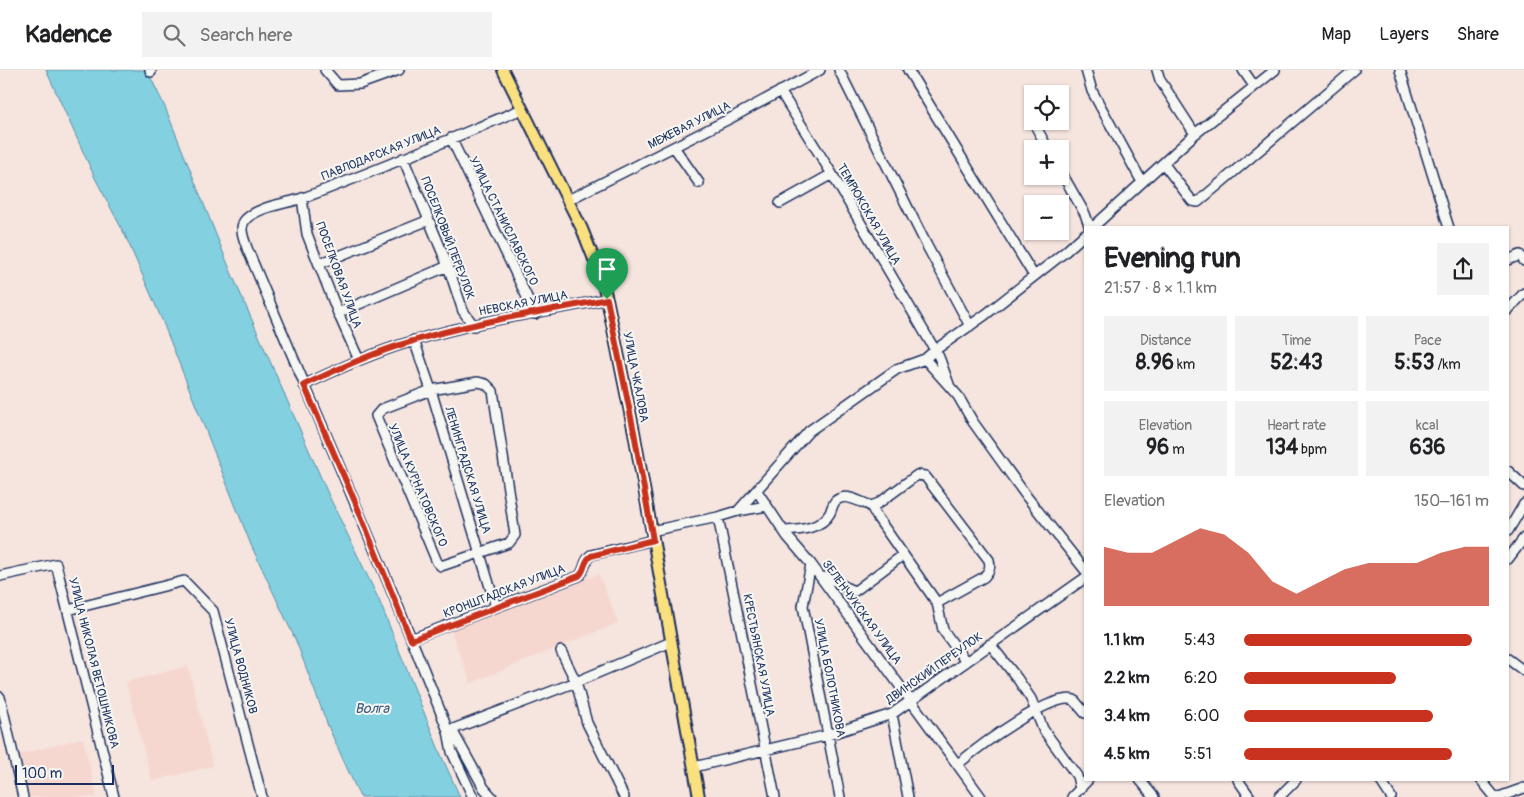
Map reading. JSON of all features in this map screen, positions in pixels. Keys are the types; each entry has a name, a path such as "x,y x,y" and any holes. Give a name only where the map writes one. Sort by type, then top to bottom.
{"main road":[{"name":"УЛИЦА ЧКАЛОВА","path":"503,70 590,248 607,299 634,432 700,797"}],"street":[{"path":"325,70 338,85 351,85 399,70"},
{"name":"МЕЖЕВАЯ УЛИЦА","path":"568,200 820,70"},
{"path":"840,70 927,246 970,326"},
{"path":"908,70 1034,276"},
{"path":"1086,70 1092,91 1142,182"},
{"path":"1157,70 1160,80 1195,134"},
{"path":"1244,70 1254,86"},
{"path":"1093,226 1195,134 1275,70"},
{"path":"1163,162 1192,201 1198,202 1354,70"},
{"path":"1400,70 1448,226"},
{"name":"ТЕМРЮКСКАЯ УЛИЦА","path":"780,91 832,174 935,350 950,387"},
{"name":"ПАВЛОДАРСКАЯ УЛИЦА","path":"304,385 247,248 242,224 259,212 302,198 522,109"},
{"name":"УЛИЦА СТАНИСЛАВСКОГО","path":"451,138 535,314"},
{"path":"674,147 699,182"},
{"name":"ПОСЕЛКОВЫЙ ПЕРЕУЛОК","path":"403,158 448,266 463,311 474,326"},
{"path":"780,203 832,174"},
{"path":"1069,185 1090,226"},
{"name":"ПОСЕЛКОВАЯ УЛИЦА","path":"302,198 307,234 358,360"},
{"path":"319,264 429,220"},
{"path":"738,510 809,431 897,369 925,359 970,326 1084,235"},
{"path":"1509,260 1520,255 1524,261"},
{"path":"338,312 448,266"},
{"path":"1509,309 1524,293"},
{"name":"НЕВСКАЯ УЛИЦА","path":"304,385 358,360 414,340 607,299"},
{"name":"ЛЕНИНГРАДСКАЯ УЛИЦА","path":"414,340 431,390 496,607"},
{"path":"925,359 958,396 973,422 1027,496 1084,569"},
{"name":"УЛИЦА КУРНАТОВСКОГО","path":"478,382 486,384 493,391 515,535 509,543 480,552 442,566 438,564 376,418 377,413 382,409 431,390 478,382"},
{"path":"304,385 356,504 450,730 484,788 492,797"},
{"path":"1509,472 1524,486"},
{"path":"784,532 803,530 816,524 824,519 834,501 840,498 845,497 871,506 879,503 917,475 925,476 989,560 990,565 990,570 984,577 937,603"},
{"name":"ЗЕЛЕНЧУКСКАЯ УЛИЦА","path":"757,491 784,532 821,577 981,797"},
{"path":"1509,530 1521,518 1524,504"},
{"path":"738,510 767,506"},
{"path":"871,506 876,517 937,603 943,630 966,662"},
{"name":"КРОНШТАДСКАЯ УЛИЦА","path":"411,640 579,576 584,570 586,561 591,556 738,510"},
{"name":"КРЕСТЬЯНСКАЯ УЛИЦА","path":"718,517 775,797"},
{"path":"1509,558 1524,538"},
{"path":"821,577 830,578 855,591 904,556"},
{"name":"УЛИЦА НИКОЛАЯ ВЕТОШНИКОВА","path":"0,576 56,564 114,797"},
{"name":"УЛИЦА БОЛОТНИКОВА","path":"811,564 803,606 840,797"},
{"name":"ДВИНСКИЙ ПЕРЕУЛОК","path":"694,767 828,735 892,714 1084,579"},
{"name":"УЛИЦА ВОДНИКОВ","path":"68,610 184,581 214,611 262,797"},
{"path":"450,730 576,682 671,642"},
{"path":"990,644 1032,699 1044,729 1077,776 1080,789"},
{"path":"560,651 576,682 587,723 624,797"},
{"path":"1509,660 1524,671"},
{"path":"0,697 23,797"},
{"path":"958,764 984,743 1036,711 1062,699 1070,698 1074,700 1084,712"},
{"path":"892,714 908,797"},
{"path":"450,730 452,752 473,797"},
{"path":"1072,797 1087,781"},
{"path":"1141,781 1154,797"},
{"path":"1239,781 1250,797"},
{"path":"1279,797 1295,781"},
{"path":"1381,781 1391,797"},
{"path":"1482,781 1495,797"},
{"path":"1499,797 1524,788"}],"shaded area":[{"path":"599,574 618,623 471,683 450,629"},
{"path":"188,666 213,766 152,781 126,682"},
{"path":"83,738 97,797 24,797 14,756"}],"water":[{"name":"Волга","path":"46,70 147,70 165,107 231,272 329,496 379,600 441,755 460,797 360,797 328,726 296,641 251,545 162,320 125,235 95,178"}],"route":[{"path":"607,299 634,432 653,540 591,556 586,561 584,570 579,576 411,640 356,504 304,385 358,360 414,340 607,299"}]}
